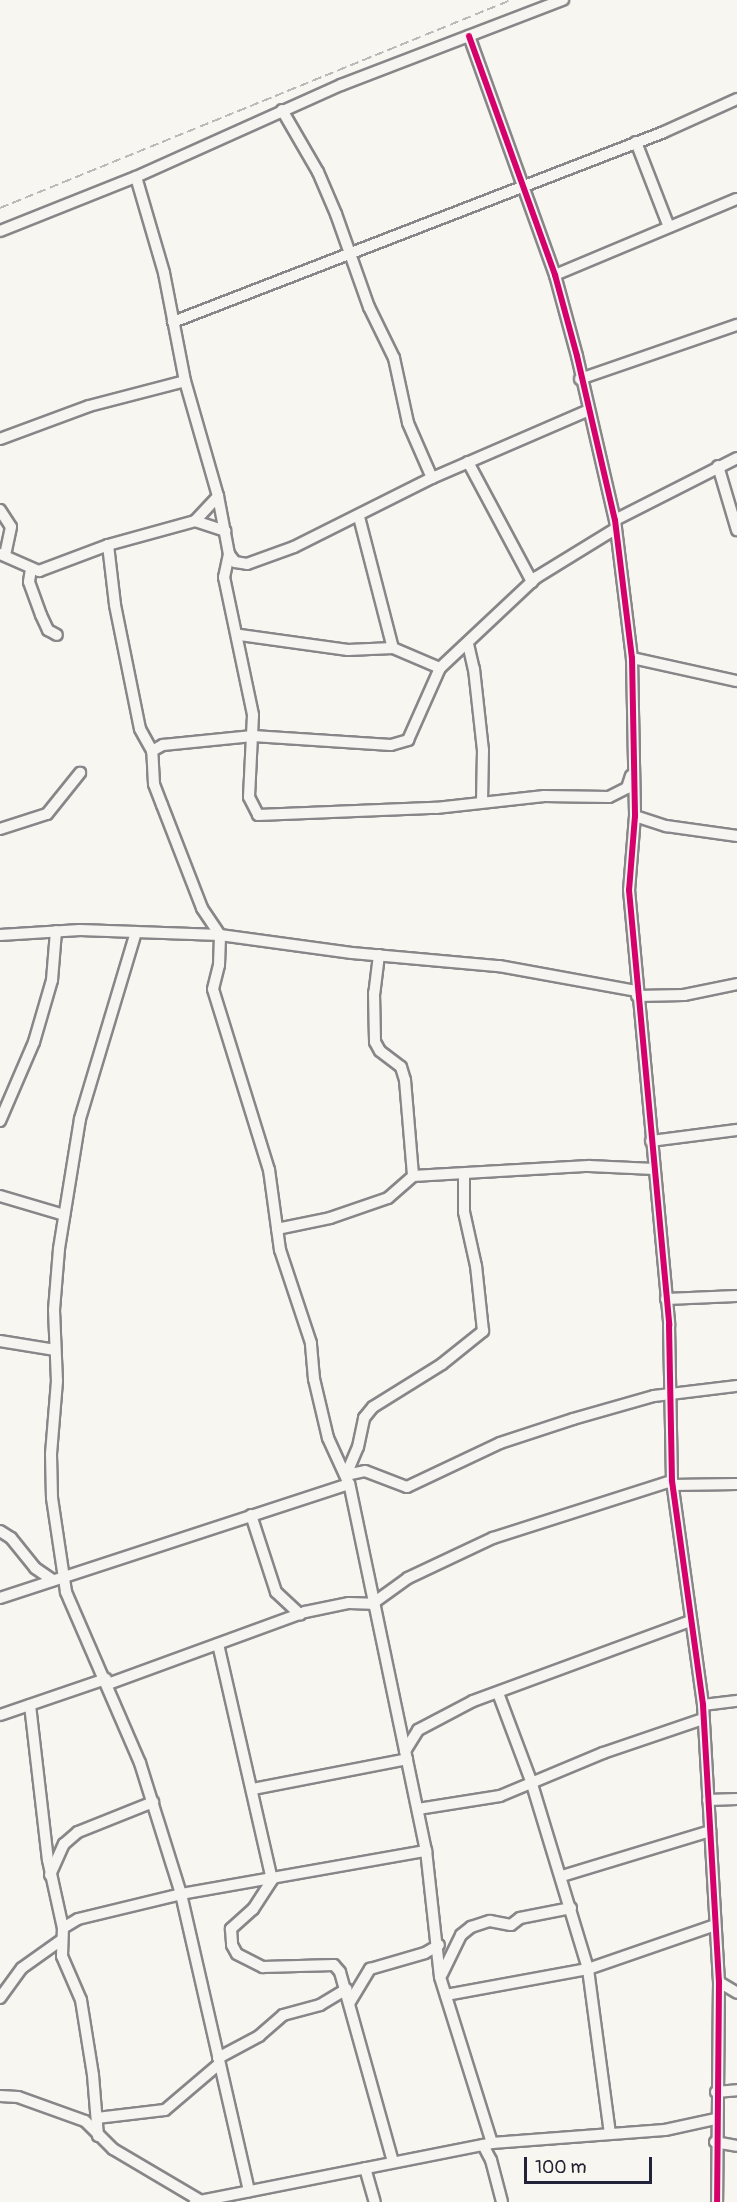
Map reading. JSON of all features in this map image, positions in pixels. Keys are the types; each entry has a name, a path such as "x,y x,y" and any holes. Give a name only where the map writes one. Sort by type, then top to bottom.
{"street":[{"path":"0,231 136,177 282,110 563,0"},
{"path":"469,36 555,275 615,524 632,658 632,771 635,816 629,890 666,1299 672,1483 703,1705 719,1982 715,2120 717,2202"},
{"path":"173,322 351,255 636,142 737,99"},
{"path":"282,110 318,172 369,307 394,358 408,423 432,478"},
{"path":"636,142 669,227"},
{"path":"136,177 164,273 185,381 218,496 225,531 229,554 224,577 240,635 254,714 249,797 258,815 436,808 482,800 618,796 627,788 632,771"},
{"path":"555,275 737,199"},
{"path":"580,379 737,325"},
{"path":"0,439 89,406 185,381"},
{"path":"229,554 235,562 247,564 359,517 432,478 587,411"},
{"path":"152,751 163,745 253,736 391,745 408,740 440,668 532,582 615,524 718,466 737,458"},
{"path":"468,462 532,582"},
{"path":"718,466 737,530"},
{"path":"0,510 11,527 3,555 31,569 55,568 108,545 195,521 218,496"},
{"path":"359,517 393,648"},
{"path":"195,521 225,531"},
{"path":"108,545 115,604 140,729 152,751 154,784 202,908 220,935 219,966 213,989 269,1170 276,1229 311,1343 314,1379 328,1438 348,1479 372,1604 426,1851 439,1945 440,1977 502,2202"},
{"path":"31,569 29,582 41,615 48,630 57,635"},
{"path":"240,635 348,650 393,648 440,668"},
{"path":"468,644 474,669 483,750 482,800"},
{"path":"632,658 737,681"},
{"path":"0,828 47,814 80,773"},
{"path":"635,816 666,826 737,836"},
{"path":"0,1121 34,1042 52,980 56,932"},
{"path":"136,932 80,1119 64,1215 54,1310 57,1381 51,1454 58,1578 107,1682 153,1802 203,1978 218,2061 249,2191"},
{"path":"0,935 136,932 220,935 379,955 499,966 637,993 684,995 737,984"},
{"path":"379,955 374,993 375,1042 380,1051 402,1067 413,1176"},
{"path":"651,1141 737,1130"},
{"path":"276,1229 330,1218 388,1198 413,1176 464,1175 589,1166 654,1169"},
{"path":"348,1479 364,1418 373,1407 442,1364 483,1331 476,1266 464,1212 464,1175"},
{"path":"0,1196 64,1215"},
{"path":"666,1299 737,1296"},
{"path":"0,1341 55,1350"},
{"path":"0,1598 250,1515 348,1479 358,1470 386,1476 403,1487 419,1484 500,1443 670,1393 737,1386"},
{"path":"0,1715 107,1682 300,1614 349,1604 372,1604 408,1578 493,1538 672,1483 737,1484"},
{"path":"250,1515 276,1592 300,1614"},
{"path":"0,1531 11,1538 35,1568 58,1578"},
{"path":"406,1755 418,1730 436,1718 691,1621"},
{"path":"218,1644 272,1880 253,1909 231,1929 237,1954 263,1967 334,1965 350,2002 393,2162"},
{"path":"498,1693 531,1781 562,1876 588,1969 597,2013 610,2133"},
{"path":"703,1705 737,1701"},
{"path":"30,1705 50,1875 63,1928 60,1941 81,2000 98,2136"},
{"path":"418,1809 500,1796 531,1781 703,1719"},
{"path":"253,1789 406,1755"},
{"path":"708,1800 737,1799"},
{"path":"50,1875 64,1844 78,1832 153,1802"},
{"path":"562,1876 710,1831"},
{"path":"63,1928 78,1919 181,1894 272,1880 426,1851"},
{"path":"440,1977 461,1935 471,1927 490,1921 511,1925 520,1918 571,1908"},
{"path":"446,1995 588,1969 715,1925"},
{"path":"0,1998 22,1968 60,1941"},
{"path":"350,2002 370,1970 439,1945"},
{"path":"719,1982 737,1993"},
{"path":"97,2118 165,2110 218,2061 259,2036 283,2015 320,2005 346,1989"},
{"path":"716,2092 737,2090"},
{"path":"0,2096 18,2097 85,2121 112,2149 198,2201 487,2144 665,2130 715,2120"},
{"path":"715,2142 737,2146"},
{"path":"365,2168 375,2202"}],"railway":[{"path":"0,208 511,0"}],"cycle path":[{"path":"469,36 555,275 577,356 615,520 632,658 635,816 629,890 669,1325 672,1481 703,1705 719,1982 717,2202"}]}
